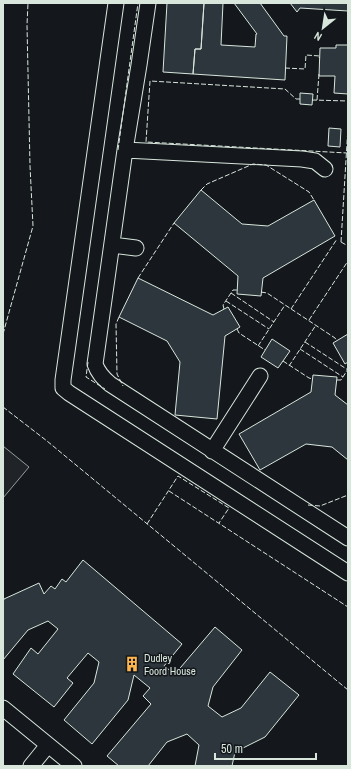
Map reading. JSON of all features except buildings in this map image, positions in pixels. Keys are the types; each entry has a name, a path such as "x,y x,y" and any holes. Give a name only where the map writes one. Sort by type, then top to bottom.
{"street":[{"path":"116,3 63,388 82,402 348,573"},
{"path":"148,3 125,150 95,364 103,379 110,384 348,538"},
{"path":"125,150 302,159 315,162 325,169"},
{"path":"112,245 136,248"},
{"path":"212,451 260,376"},
{"path":"3,708 74,766"},
{"path":"31,766 48,745"}],"shaded area":[{"path":"3,446 29,467 3,498"}],"fence":[{"path":"3,334 33,226 30,166 27,25 28,3"},
{"path":"118,150 138,3"},
{"path":"285,68 305,69 306,55 320,56 319,58"},
{"path":"317,100 319,74"},
{"path":"300,99 296,99 285,89 150,81 146,142 347,153"},
{"path":"312,100 348,101"},
{"path":"341,242 348,127"},
{"path":"201,190 207,184 253,164 266,165 309,192 314,200"},
{"path":"138,278 174,223"},
{"path":"291,309 337,239"},
{"path":"341,242 348,246"},
{"path":"309,320 348,261"},
{"path":"224,309 223,305 233,290 237,290"},
{"path":"261,292 267,293 335,338 337,341"},
{"path":"231,293 274,322"},
{"path":"226,301 269,329"},
{"path":"258,346 285,305"},
{"path":"119,317 116,324 117,374 123,386"},
{"path":"289,366 316,325"},
{"path":"237,329 239,333 265,350"},
{"path":"305,342 348,370"},
{"path":"300,349 343,377"},
{"path":"283,361 309,378 313,379"},
{"path":"88,362 86,377 105,389"},
{"path":"337,380 341,380 348,369"},
{"path":"3,407 47,441 348,690"},
{"path":"147,524 178,476 229,508 219,523"},
{"path":"169,491 348,607"},
{"path":"308,505 320,506 348,495"}],"place":[{"name":"Dudley Foord House","path":"132,664"}]}
